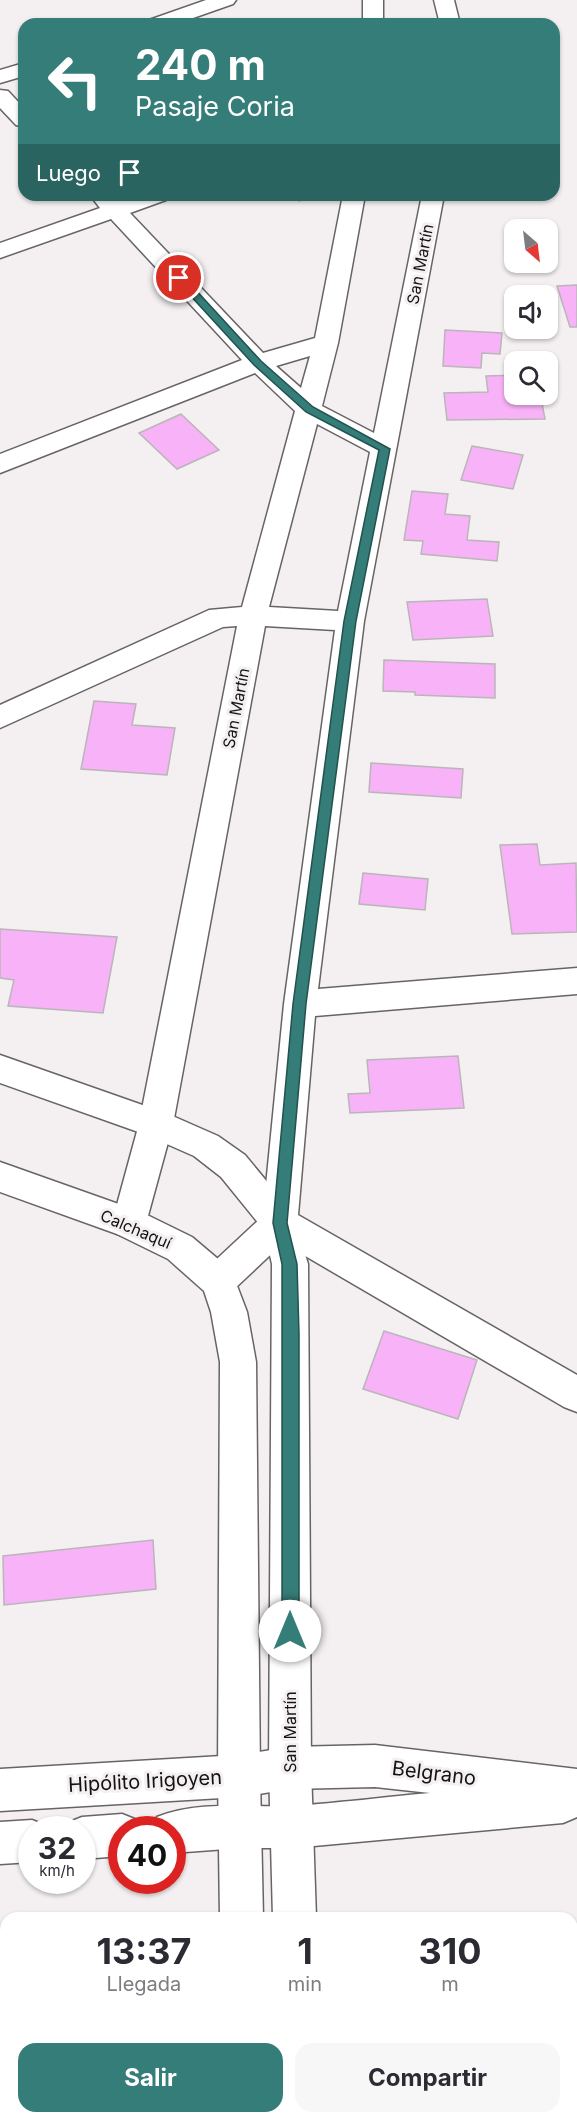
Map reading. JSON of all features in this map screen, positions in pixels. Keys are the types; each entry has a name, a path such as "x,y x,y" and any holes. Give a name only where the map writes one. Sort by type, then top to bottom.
{"street":[{"path":"174,18 226,0"},
{"path":"373,0 373,18"},
{"path":"444,0 448,18"},
{"path":"0,77 18,71"},
{"path":"0,96 18,114"},
{"name":"San Martín","path":"129,1223 156,1124 253,616 310,410 326,343 353,201"},
{"name":"San Martín","path":"295,1912 290,1768 290,1264 280,1223 300,1004 350,621 432,201"},
{"path":"0,251 109,203 258,363 310,410 384,449"},
{"path":"0,464 258,363 326,343"},
{"path":"0,717 219,617 253,616 350,621"},
{"path":"300,1004 577,981"},
{"path":"0,1069 156,1124 206,1146 233,1166 280,1223 577,1395"},
{"name":"Calchaquí","path":"0,1177 129,1223 180,1248 218,1281 229,1312 238,1362 239,1776"},
{"path":"218,1281 280,1223"},
{"name":"Belgrano","path":"290,1768 375,1766 577,1790"},
{"name":"Hipólito Irigoyen","path":"0,1790 239,1776 290,1768"},
{"path":"239,1776 242,1912"},
{"name":"Belgrano","path":"292,1827 577,1801"},
{"path":"186,1831 240,1827 292,1827"},
{"path":"0,1843 18,1842"}],"building":[{"path":"577,285 577,327 570,327 558,286"},
{"path":"445,330 502,333 500,354 482,353 481,368 443,366"},
{"path":"504,375 504,405 542,405 545,419 447,420 444,393 488,392 486,376"},
{"path":"181,414 219,450 177,469 139,433"},
{"path":"472,446 523,455 513,489 461,480"},
{"path":"412,491 448,494 445,514 470,516 467,540 499,542 497,561 421,554 423,541 404,540"},
{"path":"487,599 493,636 413,640 407,602"},
{"path":"384,660 495,664 495,698 415,695 415,692 383,691"},
{"path":"94,701 136,704 132,725 175,728 167,775 81,769"},
{"path":"371,763 463,769 461,798 369,792"},
{"path":"537,844 540,865 576,863 577,932 512,934 500,845"},
{"path":"363,873 428,879 425,910 359,904"},
{"path":"0,929 117,937 103,1013 8,1006 14,980 0,978"},
{"path":"458,1056 464,1108 350,1113 348,1094 370,1093 367,1060"},
{"path":"384,1331 477,1360 458,1419 363,1389"},
{"path":"153,1540 156,1589 4,1605 3,1556"}],"route":[{"path":"179,278 258,363 310,410 384,449 350,621 300,1004 280,1223 290,1264 290,1631"}]}
